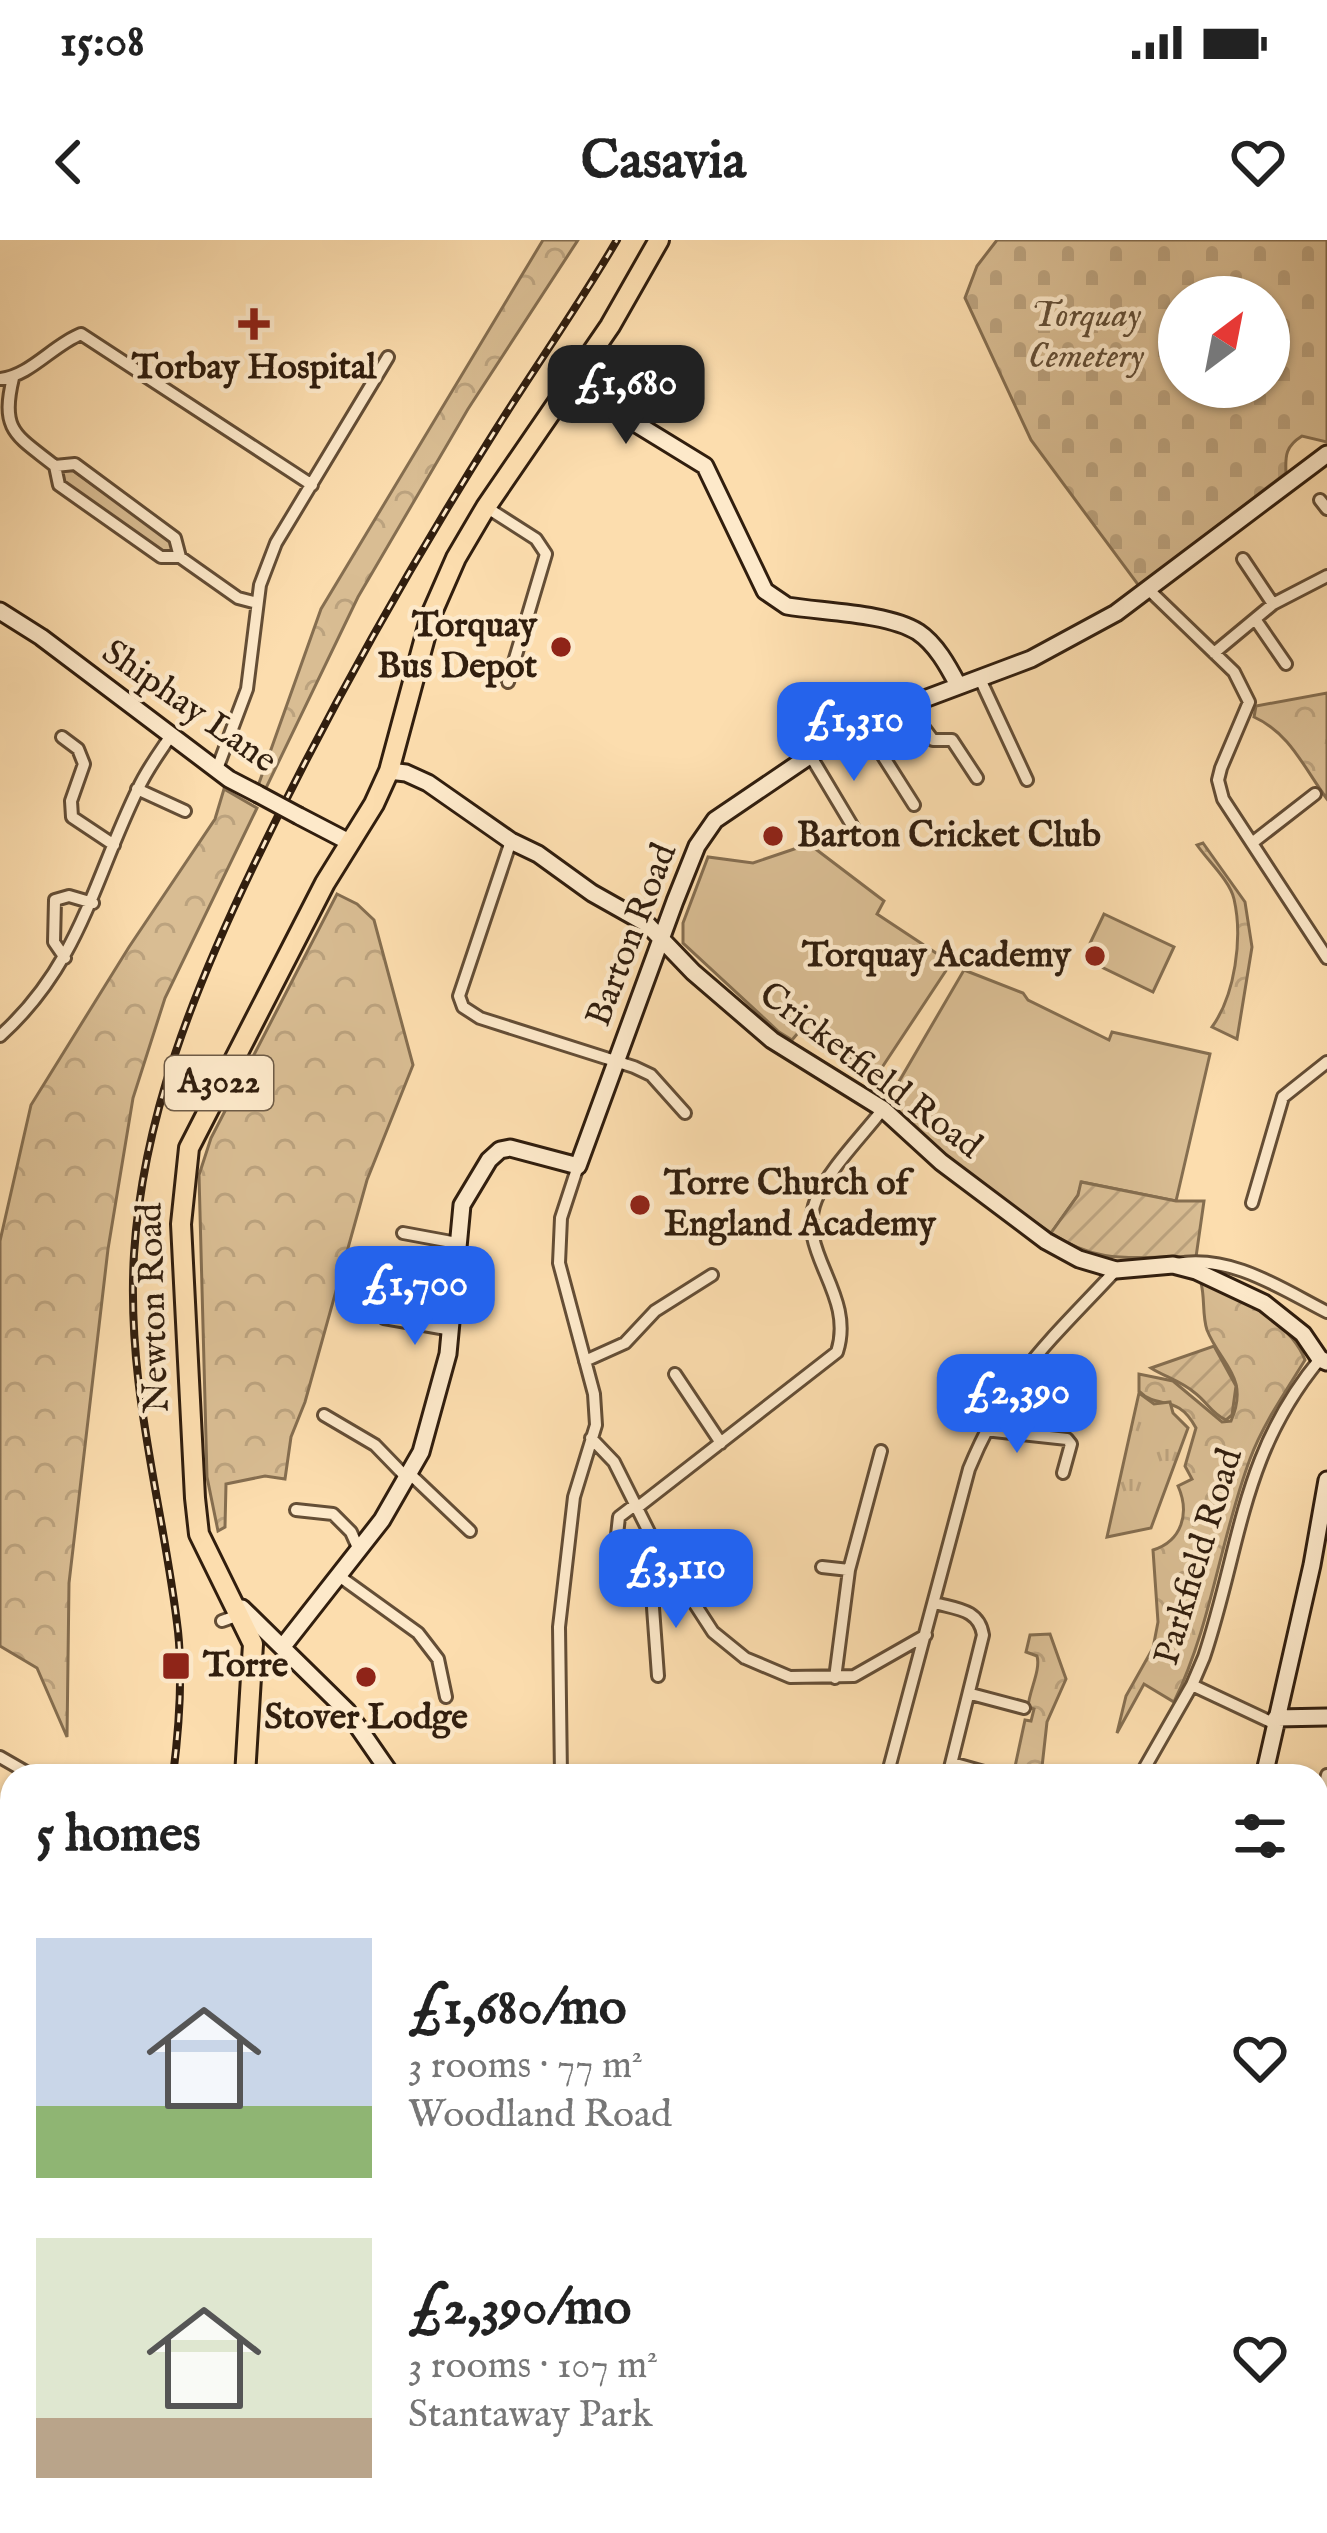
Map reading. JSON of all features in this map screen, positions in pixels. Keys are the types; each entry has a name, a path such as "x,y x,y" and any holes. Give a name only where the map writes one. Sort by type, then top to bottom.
{"main road":[{"name":"A3022","path":"626,299 649,240"},
{"name":"A3022","path":"389,770 431,615 456,558 486,507 573,385 659,240"},
{"name":"Newton Road","path":"222,1581 199,1534 181,1224 189,1148 389,770"},
{"name":"A3022","path":"199,1534 202,1557 241,1637"},
{"name":"A3022","path":"222,1581 241,1637 245,1764"}],"street":[{"path":"257,603 238,598 180,557 161,556 59,485 56,466 3,423 6,378 81,334 312,485"},
{"path":"217,770 247,689 257,603 276,543 388,358"},
{"path":"573,385 705,466 770,596 787,606 890,622 918,632 944,659 958,685"},
{"name":"Barton Road","path":"561,1764 560,1627 574,1497 596,1425 594,1394 559,1262 561,1218 697,846 715,820 862,723 1067,642 1149,590 1327,454"},
{"path":"56,466 75,464 130,504 175,538 180,557"},
{"path":"486,507 536,539 546,554 508,682"},
{"path":"1243,559 1273,604"},
{"path":"1214,653 1273,604 1327,576"},
{"path":"1149,590 1234,672 1248,697 1218,780 1223,799 1327,958"},
{"name":"Shiphay Lane","path":"0,611 217,770 349,842"},
{"path":"1255,619 1286,664"},
{"path":"980,679 1027,780"},
{"path":"913,704 924,731 933,740 952,740 977,778"},
{"path":"862,723 914,805"},
{"path":"0,1036 31,1008 65,958 93,903 137,789 172,734"},
{"path":"62,737 78,749 84,764 70,801 72,817 114,844"},
{"path":"810,755 859,837"},
{"name":"Cricketfield Road","path":"389,770 428,783 662,938 693,972 772,1040 883,1109 941,1162 1046,1241 1079,1259 1116,1270"},
{"path":"137,789 185,811"},
{"path":"1252,844 1316,794"},
{"path":"511,842 459,996 463,1007 480,1018 651,1076 685,1113"},
{"path":"65,958 54,943 55,900 69,896 93,903"},
{"path":"1252,1203 1283,1096 1327,1062"},
{"path":"638,1538 617,1535 619,1517 837,1352 842,1311 811,1230 814,1204 883,1109"},
{"path":"241,1637 278,1645 339,1576 397,1498 435,1411 452,1330 462,1205 500,1150 510,1148 578,1166"},
{"path":"403,1233 457,1243"},
{"path":"890,1764 969,1469 1006,1392 1040,1348 1116,1270 1208,1262 1244,1270 1327,1312"},
{"path":"1173,1265 1264,1303 1303,1334 1323,1361"},
{"path":"585,1361 640,1339 655,1311 705,1273"},
{"path":"384,1318 452,1330"},
{"name":"Parkfield Road","path":"1147,1764 1192,1685 1215,1622 1255,1466 1274,1423 1323,1361"},
{"path":"675,1374 684,1396 721,1443"},
{"path":"324,1415 375,1445 470,1532"},
{"path":"985,1430 1066,1439 1071,1444 1064,1473"},
{"path":"591,1438 614,1462 676,1578 713,1633 735,1652 790,1677 835,1678 854,1676 926,1635"},
{"path":"835,1678 849,1570 880,1450"},
{"path":"1266,1764 1325,1508 1327,1480"},
{"path":"296,1510 333,1514 342,1520 359,1550"},
{"path":"822,1567 849,1570"},
{"path":"339,1576 418,1633 438,1659 446,1697"},
{"path":"658,1676 646,1596 676,1578"},
{"name":"Newton Road","path":"222,1581 264,1634 347,1711 384,1764"},
{"path":"935,1604 971,1613 981,1626 971,1694 952,1764"},
{"path":"1192,1685 1275,1721 1327,1717"},
{"path":"971,1694 1024,1708"}],"green space":[{"path":"543,240 578,240 468,409 358,597 266,788 258,786 321,609"},
{"name":"Torquay Cemetery","path":"997,240 1327,240 1327,442 1302,436 1288,452 1286,473 1139,586 1031,440 965,298 977,266"},
{"path":"68,467 171,541 174,546 169,555 162,557 62,485 57,472"},
{"path":"1327,693 1327,799 1287,742 1254,717 1256,706"},
{"path":"224,789 257,808 165,998 133,1098 108,1249 69,1583 67,1737 37,1668 0,1646 0,1241 31,1105 215,819"},
{"path":"1203,843 1245,902 1252,947 1237,1039 1212,1027 1231,983 1238,931 1232,892 1197,845"},
{"path":"809,844 884,901 877,914 951,963 877,1075 803,1027 792,1040 779,1032 683,943 683,923 708,857 753,863"},
{"path":"337,894 374,920 413,1065 367,1180 291,1437 285,1479 265,1476 226,1484 225,1527 218,1531 207,1477 199,1175 211,1138"},
{"path":"1104,914 1174,947 1153,992 1083,958"},
{"path":"964,970 1023,993 1028,1000 1109,1040 1112,1032 1210,1054 1176,1201 1082,1182 1051,1233 956,1168 883,1109"},
{"path":"1081,1182 1176,1201 1204,1201 1196,1257 1105,1255 1051,1233 1078,1195"},
{"path":"1201,1283 1276,1322 1305,1360 1250,1459 1198,1642 1174,1702 1144,1684 1117,1733 1126,1696 1153,1648 1158,1622 1153,1550 1171,1540 1181,1525 1178,1486 1192,1479 1185,1466 1196,1428 1182,1410 1139,1391 1139,1374 1173,1381 1222,1422 1231,1421 1236,1406 1235,1382 1207,1330"},
{"path":"1214,1346 1236,1386 1232,1415 1226,1420 1190,1389 1151,1368"},
{"path":"1139,1393 1154,1404 1170,1402 1173,1413 1188,1428 1151,1528 1107,1537"},
{"path":"1050,1634 1066,1679 1047,1722 1042,1764 1016,1764 1025,1720 1031,1721 1034,1709 1028,1707 1038,1662 1037,1656 1026,1652 1030,1635"}],"railway":[{"path":"174,1764 180,1704 178,1631 140,1398 133,1303 139,1203 160,1103 192,1007 231,913 338,700 462,484 617,240"}],"place":[{"name":"Torbay Hospital","path":"254,324"},
{"name":"Torquay Bus Depot","path":"561,647"},
{"name":"Barton Cricket Club","path":"773,836"},
{"name":"Torquay Academy","path":"1095,956"},
{"name":"Torre Church of England Academy","path":"640,1205"},
{"name":"Torre","path":"176,1666"},
{"name":"Stover Lodge","path":"366,1677"}]}
